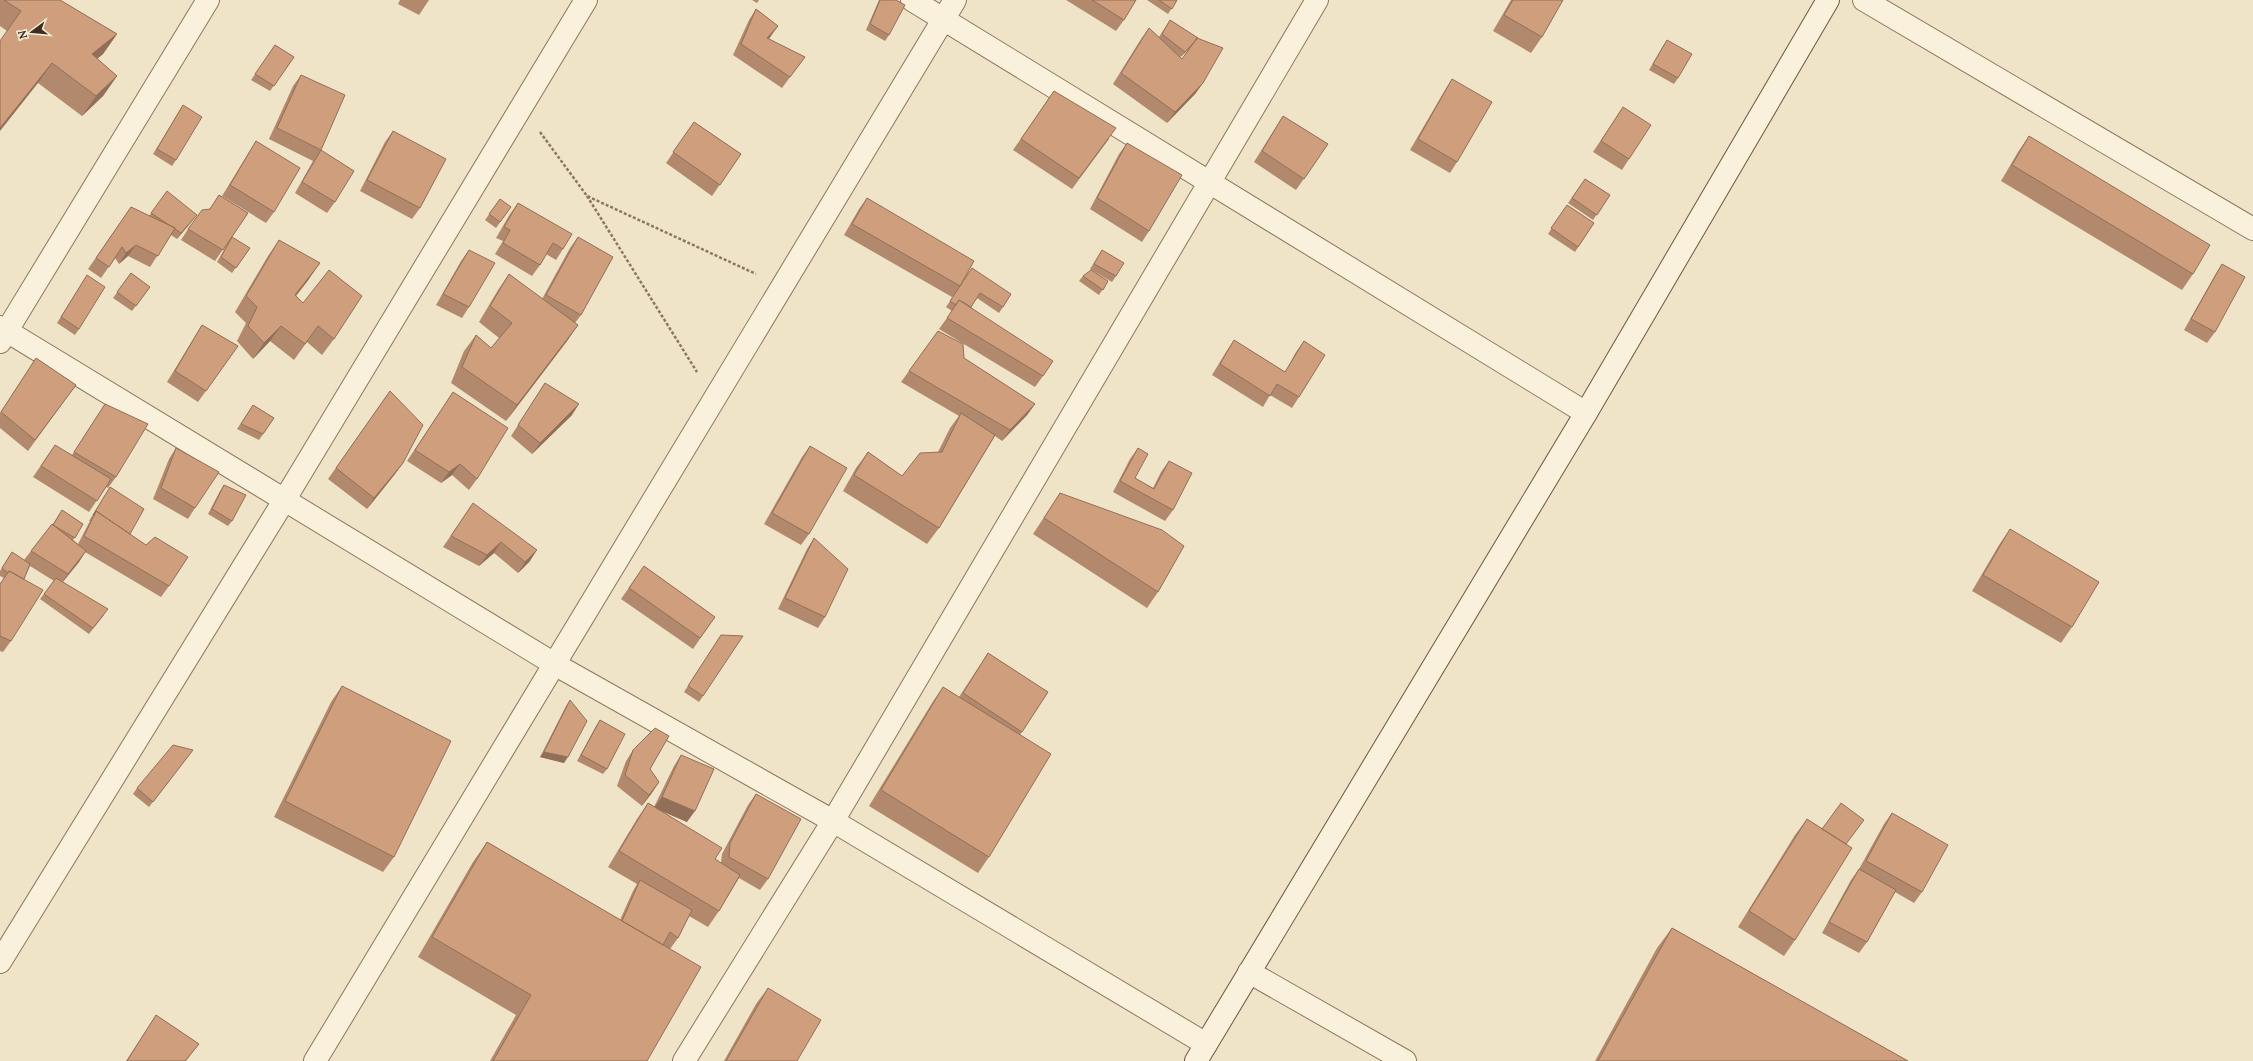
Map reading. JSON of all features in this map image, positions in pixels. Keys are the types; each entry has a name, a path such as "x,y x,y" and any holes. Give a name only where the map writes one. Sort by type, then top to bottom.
{"street":[{"path":"208,0 2,333 284,499 556,665 833,821 1201,1053 1586,413 1828,0"},
{"path":"0,962 284,499 586,0"},
{"path":"912,0 944,18 1209,183 1586,413"},
{"path":"315,1061 556,665 955,0"},
{"path":"684,1061 833,821 1317,0"},
{"path":"1864,0 2253,228"},
{"path":"1249,972 1406,1061"}],"path":[{"path":"522,107 587,196 714,400"},
{"path":"587,196 783,286"}],"building":[{"path":"4,0 60,0 117,34 92,54 117,76 96,96 52,63 0,128 0,41 21,11"},
{"path":"880,0 896,0 905,5 889,35 870,24"},
{"path":"1092,0 1136,0 1124,20"},
{"path":"1159,0 1177,0 1172,9"},
{"path":"1513,0 1563,0 1542,37 1504,15"},
{"path":"756,9 778,26 767,38 805,57 790,77 741,44"},
{"path":"1170,20 1198,38 1185,52 1162,34"},
{"path":"1149,28 1182,59 1197,38 1223,48 1203,83 1175,112 1121,73"},
{"path":"1667,40 1692,54 1678,78 1653,64"},
{"path":"275,45 294,57 274,86 255,74"},
{"path":"301,75 345,95 321,150 277,128"},
{"path":"1452,79 1492,102 1457,162 1418,139"},
{"path":"1054,91 1116,128 1079,178 1021,139"},
{"path":"183,105 202,117 176,160 157,149"},
{"path":"1623,107 1651,125 1629,159 1601,141"},
{"path":"1283,116 1328,144 1304,179 1262,151"},
{"path":"694,122 741,154 720,185 673,152"},
{"path":"393,131 446,159 420,208 367,180"},
{"path":"2029,136 2210,245 2193,274 2012,165"},
{"path":"256,141 300,168 274,212 230,185"},
{"path":"1127,143 1182,175 1149,231 1097,198"},
{"path":"321,150 354,171 335,202 302,182"},
{"path":"1585,179 1610,195 1597,215 1572,198"},
{"path":"167,191 197,215 181,233 151,213"},
{"path":"219,195 248,213 223,250 188,229 202,210 210,209"},
{"path":"867,198 974,261 960,286 852,224"},
{"path":"500,199 511,207 500,222 489,214"},
{"path":"518,203 572,234 563,249 553,243 540,265 503,243 510,230 504,227"},
{"path":"1567,205 1594,223 1578,247 1551,228"},
{"path":"131,207 175,228 158,256 136,245 126,253 122,247 109,267 96,258"},
{"path":"232,237 250,248 236,268 221,257"},
{"path":"578,237 613,257 581,315 546,295"},
{"path":"279,240 320,263 295,295 303,303 329,270 362,296 334,339 318,326 305,344 281,326 264,343 248,326 257,307 246,296"},
{"path":"469,250 495,263 469,307 443,294"},
{"path":"1102,250 1124,263 1116,276 1094,264"},
{"path":"2222,264 2245,277 2215,332 2191,319"},
{"path":"972,268 1011,294 1003,307 980,293 971,307 959,300 956,305 950,301"},
{"path":"1091,270 1108,281 1103,290 1083,276"},
{"path":"131,273 150,287 136,306 117,292"},
{"path":"509,274 578,325 517,405 462,367 476,335 491,348 512,323 490,306"},
{"path":"87,275 105,287 79,329 61,317"},
{"path":"959,300 1053,361 1043,376 947,318"},
{"path":"202,325 238,346 206,391 175,371"},
{"path":"938,331 963,344 964,358 1035,404 1010,430 909,371"},
{"path":"1234,340 1285,372 1304,341 1325,355 1299,397 1277,384 1270,396 1220,364"},
{"path":"36,358 76,385 35,440 1,412"},
{"path":"545,383 579,404 540,443 518,425"},
{"path":"390,391 423,425 403,463 374,498 336,468"},
{"path":"453,392 508,428 477,479 460,464 449,472 415,450"},
{"path":"105,404 148,424 116,477 74,452"},
{"path":"253,405 274,418 263,434 241,424"},
{"path":"961,413 995,435 939,528 854,475 868,452 902,476 920,453 942,452"},
{"path":"55,445 111,479 97,501 41,466"},
{"path":"810,446 847,468 809,534 772,513"},
{"path":"176,448 219,472 195,508 161,488"},
{"path":"1138,448 1148,454 1135,478 1154,489 1169,461 1192,473 1173,510 1120,481"},
{"path":"224,485 246,495 232,521 212,509"},
{"path":"110,487 144,509 130,534 96,511 94,516 93,515"},
{"path":"1060,493 1162,530 1184,546 1158,592 1044,518"},
{"path":"473,503 537,550 525,562 501,542 487,555 451,536"},
{"path":"62,510 83,524 75,538 53,525"},
{"path":"96,511 146,545 155,537 188,557 169,586 84,536"},
{"path":"52,524 86,551 68,574 31,551"},
{"path":"2010,529 2099,582 2072,627 1983,575"},
{"path":"814,538 848,569 825,617 785,598"},
{"path":"12,552 30,564 24,579 9,571 8,573 2,568"},
{"path":"644,566 715,617 700,638 629,588"},
{"path":"9,571 43,590 11,641 0,636 0,584"},
{"path":"56,578 108,609 93,628 44,594"},
{"path":"721,635 743,636 703,696 688,686"},
{"path":"988,653 1048,692 1022,732 963,693"},
{"path":"342,686 451,741 394,857 285,801"},
{"path":"943,687 1051,754 989,857 881,790"},
{"path":"570,700 587,721 568,757 544,752"},
{"path":"600,720 625,734 607,769 581,755"},
{"path":"655,728 669,736 650,769 659,782 649,795 625,775 633,750"},
{"path":"173,745 193,750 153,802 137,788"},
{"path":"681,755 714,769 695,811 662,797"},
{"path":"756,794 801,819 768,879 729,857 730,843"},
{"path":"648,803 722,848 715,859 740,875 719,911 619,851"},
{"path":"1841,803 1864,820 1846,844 1822,829"},
{"path":"1892,813 1948,845 1922,892 1866,861"},
{"path":"1807,819 1852,848 1795,940 1749,911"},
{"path":"487,842 701,967 647,1061 493,1061 531,995 432,937"},
{"path":"1859,869 1896,890 1867,942 1829,922"},
{"path":"640,880 692,910 678,938 670,932 663,945 622,921"},
{"path":"1672,928 1908,1061 1598,1061"},
{"path":"768,988 821,1020 797,1061 726,1061"},
{"path":"156,1015 199,1044 185,1061 127,1061"}]}
